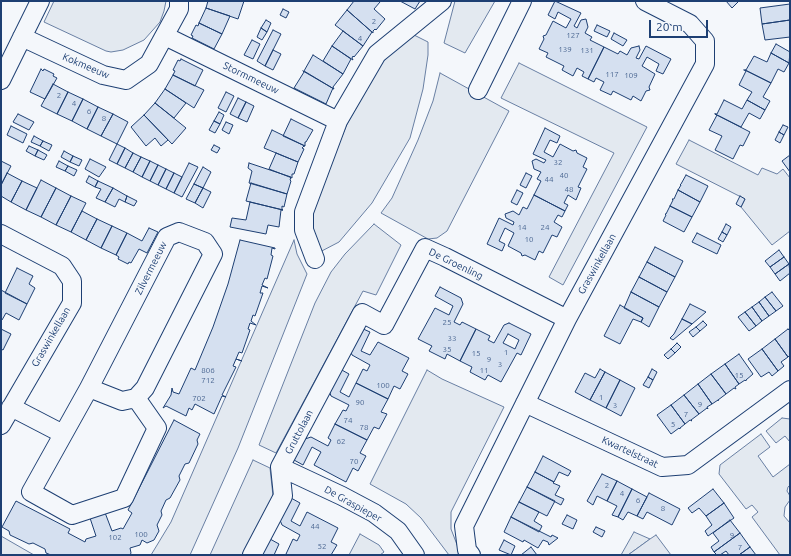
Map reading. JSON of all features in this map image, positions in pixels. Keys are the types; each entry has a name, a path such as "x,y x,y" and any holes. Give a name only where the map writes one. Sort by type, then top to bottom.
{"street":[{"path":"1,80 40,1"},
{"name":"Kokmeeuw","path":"22,37 103,75 126,80 149,64 179,9 179,1"},
{"path":"315,259 304,230 304,212 338,121 377,54 442,1"},
{"path":"478,90 522,1"},
{"name":"Graswinkellaan","path":"471,555 467,550 464,526 567,319 705,64 705,41 690,24 645,1"},
{"name":"Stormmeeuw","path":"165,36 338,121"},
{"name":"Zilvermeeuw","path":"179,232 205,242 213,254 145,388 136,398 158,428 124,498 72,515 31,492 89,388 167,237 179,232"},
{"name":"Graswinkellaan","path":"1,234 62,266 72,281 72,303 10,407 1,425"},
{"name":"De Groenling","path":"362,313 384,325 424,248 445,257 567,319"},
{"name":"Gruttolaan","path":"280,467 362,313"},
{"path":"89,388 122,401 136,398"},
{"name":"Kwartelstraat","path":"525,403 662,467 688,464 790,390"},
{"path":"10,407 63,434"},
{"path":"252,555 283,496 280,467"},
{"name":"De Graspieper","path":"280,467 342,496 374,513 398,531 415,555"}],"shaded area":[{"path":"54,1 166,1 160,22 144,40 123,50 111,52 44,22"},
{"path":"455,1 495,1 465,53 444,43"},
{"path":"414,35 428,42 428,55 423,89 410,138 372,203 339,242 316,254 310,227 312,210 347,124 379,67 403,36"},
{"path":"519,63 647,127 563,285 549,277 614,153 501,98"},
{"path":"440,73 509,111 447,231 437,238 428,239 381,213 392,198 418,140 433,101"},
{"path":"689,140 758,175 762,168 777,174 783,169 790,178 790,231 772,245 741,207 745,199 676,164"},
{"path":"374,224 401,245 376,295 363,291 276,453 259,445 315,303 331,272 345,254"},
{"path":"294,240 297,254 307,274 238,448 190,555 151,555 171,522"},
{"path":"427,370 442,379 504,407 451,512 451,529 461,555 449,555 421,518 406,504 370,484"},
{"path":"782,418 790,419 790,442 785,436 776,443 766,431"},
{"path":"761,434 770,447 758,456 773,477 790,464 790,485 787,491 790,496 790,500 785,507 784,516 790,523 790,555 780,555 752,517 758,512 752,505 746,509 719,474 720,465"},
{"path":"253,460 270,468 273,496 242,555 210,555"},
{"path":"634,532 650,539 628,555 621,555"},
{"path":"360,534 379,545 384,552 380,555 349,555"},
{"path":"656,535 671,555 628,555 650,539"},
{"path":"1,536 34,555 1,555"}],"building":[{"path":"208,1 244,1 238,19 206,8"},
{"path":"354,1 380,2 374,9 385,19 376,30 375,29 373,31 373,33 347,10"},
{"path":"400,1 420,1 415,9"},
{"path":"555,1 581,13 574,26 577,28 581,20 586,19 588,27 585,33 592,37 590,40 604,47 588,79 582,76 584,72 577,68 573,76 562,70 564,66 546,57 548,53 539,49 544,39 543,36 546,35 553,21 566,28 571,19 558,12 555,19 548,15"},
{"path":"726,1 739,1 732,8"},
{"path":"790,4 790,20 762,24 760,8"},
{"path":"206,8 230,16 222,34 199,23"},
{"path":"283,9 289,12 286,18 280,15"},
{"path":"347,10 372,32 363,46 335,25"},
{"path":"266,20 271,23 267,32 261,28"},
{"path":"790,20 790,37 765,40 762,24"},
{"path":"199,23 222,34 214,49 192,38 193,36 191,35 196,25 198,26"},
{"path":"597,25 610,31 607,37 594,31"},
{"path":"261,28 267,32 262,40 257,37"},
{"path":"273,30 281,34 265,66 257,61"},
{"path":"343,31 363,46 354,57 353,56 353,60 332,46"},
{"path":"614,33 627,40 623,46 611,39"},
{"path":"252,40 260,44 253,59 244,55"},
{"path":"776,44 790,52 789,63 771,53"},
{"path":"332,46 351,59 343,74 323,61"},
{"path":"639,46 640,50 636,58 639,59 646,46 671,59 663,74 656,71 659,64 647,57 642,66 655,74 649,87 650,90 646,91 641,101 633,96 631,100 613,91 611,95 600,90 604,82 596,78 594,82 588,79 604,47 618,54 620,51 627,55 631,48"},
{"path":"273,50 281,54 273,70 265,66"},
{"path":"771,53 789,63 784,72 778,69 771,83 745,70 754,56 767,62"},
{"path":"313,55 343,74 333,87 334,89 304,71"},
{"path":"181,59 203,70 195,86 173,75 175,71 173,70 178,60 180,61"},
{"path":"41,69 54,74 53,76 57,78 45,99 30,92"},
{"path":"744,70 771,83 763,97 770,101 765,110 747,100 752,92 739,85 746,71"},
{"path":"303,71 333,88 326,104 294,88 304,72"},
{"path":"173,75 204,90 194,108 165,89"},
{"path":"53,84 68,92 57,114 41,106"},
{"path":"165,89 186,103 174,118 155,103"},
{"path":"68,92 83,99 72,121 57,114"},
{"path":"226,92 234,96 226,112 218,108"},
{"path":"238,98 246,102 238,118 230,114"},
{"path":"83,99 98,107 87,129 72,121"},
{"path":"724,100 742,109 747,100 765,110 760,119 749,113 741,127 715,114 717,114"},
{"path":"246,102 254,106 247,122 238,118"},
{"path":"155,103 186,128 172,144 144,115"},
{"path":"98,107 113,114 101,136 87,129"},
{"path":"219,112 224,115 220,124 214,121"},
{"path":"18,114 34,122 29,130 13,122"},
{"path":"113,114 128,122 117,144 101,136"},
{"path":"144,115 168,140 161,146 155,138 146,146 131,127"},
{"path":"717,115 750,132 743,146 740,145 733,159 715,150 722,136 709,130"},
{"path":"291,119 313,130 305,142 305,146 283,136"},
{"path":"214,121 220,124 215,133 209,130"},
{"path":"226,122 233,125 229,134 222,130"},
{"path":"783,125 788,127 784,135 779,132"},
{"path":"11,126 27,134 23,143 7,135"},
{"path":"545,128 560,136 557,143 550,140 544,152 553,157 560,144 573,151 576,150 577,153 587,158 583,167 587,169 578,187 581,188 576,200 568,195 564,203 568,205 565,211 534,195 541,181 537,179 541,172 534,169 532,161 536,159 544,163 546,160 533,154"},
{"path":"272,130 305,146 302,148 304,149 298,162 264,148"},
{"path":"779,132 784,135 780,143 775,140"},
{"path":"34,136 43,141 40,146 31,142"},
{"path":"43,141 52,145 49,151 40,146"},
{"path":"117,144 125,148 117,164 109,160"},
{"path":"214,145 220,148 217,153 211,150"},
{"path":"29,146 38,150 35,156 26,151"},
{"path":"125,148 133,153 125,168 117,164"},
{"path":"38,150 47,155 44,160 35,156"},
{"path":"64,151 73,156 70,162 61,157"},
{"path":"133,153 141,157 133,172 125,168"},
{"path":"276,153 298,162 294,174 292,174 292,178 269,169"},
{"path":"790,155 790,172 782,161"},
{"path":"73,156 82,160 79,166 70,162"},
{"path":"141,157 150,161 142,177 133,172"},
{"path":"90,159 106,167 99,177 85,169"},
{"path":"1,161 11,166 1,185"},
{"path":"59,161 68,166 65,171 56,167"},
{"path":"150,161 158,165 150,181 142,177"},
{"path":"189,163 198,167 182,197 174,193"},
{"path":"249,163 291,177 287,194 249,183 252,171 248,168"},
{"path":"158,165 166,169 158,185 150,181"},
{"path":"68,166 77,170 74,176 65,171"},
{"path":"203,167 211,172 203,188 194,184"},
{"path":"166,169 174,173 166,189 158,185"},
{"path":"7,173 22,181 11,202 1,196 1,185"},
{"path":"174,173 182,177 174,193 166,189"},
{"path":"526,173 532,176 526,188 520,185"},
{"path":"686,175 708,186 700,202 678,190"},
{"path":"89,176 98,181 95,187 86,182"},
{"path":"41,180 56,188 41,217 26,210"},
{"path":"22,181 37,188 26,210 11,202"},
{"path":"98,181 113,188 105,202 96,198 101,189 95,187"},
{"path":"251,183 287,194 284,207 282,206 283,210 246,201"},
{"path":"194,184 203,188 195,203 186,199"},
{"path":"56,188 71,196 56,225 41,217"},
{"path":"113,188 127,196 125,202 119,199 115,207 105,202"},
{"path":"203,188 211,192 203,208 195,203"},
{"path":"517,190 523,193 517,205 511,202"},
{"path":"678,190 700,202 692,217 670,206 673,200 672,199 674,199"},
{"path":"534,195 565,211 562,217 558,215 554,222 562,227 557,237 552,235 543,253 539,251 535,260 525,255 522,256 521,253 508,246 514,233 505,228 499,241 505,244 502,251 487,244 499,218 513,225 514,222 506,218 505,214 513,211 519,215 523,207 527,209"},
{"path":"71,196 86,203 71,232 56,225"},
{"path":"127,196 137,201 134,206 125,202"},
{"path":"740,196 745,199 741,207 736,204"},
{"path":"250,202 283,210 281,210 279,227 268,225 266,234 230,227 232,218 246,220"},
{"path":"670,206 692,217 684,232 663,221"},
{"path":"82,211 97,219 86,240 71,232"},
{"path":"97,219 112,226 101,248 86,240"},
{"path":"726,224 731,227 727,235 722,232"},
{"path":"112,226 127,233 116,255 101,248"},
{"path":"149,228 158,232 147,253 139,249 131,263 129,262 128,264 118,259 119,257 116,255 127,233 142,241"},
{"path":"722,232 727,235 723,242 718,239"},
{"path":"697,233 721,245 717,254 692,242"},
{"path":"240,240 275,248 275,249 272,248 271,255 273,256 267,279 265,278 262,285 268,288 262,286 260,293 263,293 255,316 253,315 251,321 256,325 250,323 248,329 250,330 242,353 239,352 233,366 236,367 222,395 226,397 222,396 214,414 195,404 192,410 189,408 186,416 166,406 163,408 171,395 172,388 173,392 179,394 191,368 195,370 213,327 228,284"},
{"path":"655,247 683,261 675,277 647,262"},
{"path":"779,250 784,257 770,267 765,261"},
{"path":"784,257 789,264 775,274 770,267"},
{"path":"647,262 675,277 667,292 639,277"},
{"path":"789,264 790,273 780,281 775,274"},
{"path":"17,268 33,276 29,284 35,288 27,304 5,293"},
{"path":"639,277 667,292 659,307 631,292"},
{"path":"440,287 461,298 463,304 454,322 460,325 462,322 476,329 460,361 447,354 445,359 429,351 432,346 418,339 435,308 449,315 453,306 435,296"},
{"path":"1,290 27,304 19,320 6,313 1,320"},
{"path":"631,292 659,307 649,327 641,322 643,318 624,308"},
{"path":"772,292 783,306 776,311 765,297"},
{"path":"765,297 776,311 769,316 759,302"},
{"path":"759,302 769,316 762,321 752,307"},
{"path":"690,304 706,312 692,324 682,319"},
{"path":"620,305 643,318 641,322 633,319 620,344 604,336"},
{"path":"752,307 762,321 756,326 745,312"},
{"path":"745,312 756,326 749,331 738,317"},
{"path":"682,319 692,324 673,340 670,338 674,334"},
{"path":"703,321 707,325 700,331 696,327"},
{"path":"509,323 531,334 521,355 517,353 501,382 488,375 485,380 470,372 472,367 460,361 476,329 490,336 488,340 494,343 504,325","holes":["508,334 519,340 515,349 503,343"]},
{"path":"696,327 700,331 693,337 689,332"},
{"path":"361,328 370,332 361,351 370,355 378,342 409,358 402,371 408,374 400,389 394,386 388,399 356,383 363,369 367,371 370,365 352,355 350,349"},
{"path":"1,329 11,334 3,350 1,349"},
{"path":"788,329 790,331 790,355 788,357 775,339"},
{"path":"775,339 788,357 781,362 784,366 778,371 762,349"},
{"path":"677,343 681,347 675,353 671,349"},
{"path":"671,349 675,353 668,359 664,355"},
{"path":"762,349 778,371 772,376 769,372 761,377 748,359"},
{"path":"739,354 753,374 746,381 745,380 739,384 725,364"},
{"path":"725,364 739,384 735,387 736,389 734,388 726,394 711,374"},
{"path":"340,369 349,374 340,392 349,397 356,383 388,399 381,412 387,414 379,429 374,427 367,440 335,424 343,410 346,411 349,405 331,396 329,390"},
{"path":"600,369 605,372 590,400 575,392 585,373 595,378"},
{"path":"652,369 657,372 653,380 648,377"},
{"path":"605,372 620,380 606,408 590,400"},
{"path":"711,374 726,394 712,404 698,384"},
{"path":"648,377 653,380 649,388 643,385"},
{"path":"620,380 635,388 621,416 606,408"},
{"path":"698,384 712,404 707,407 708,409 707,408 699,414 684,395"},
{"path":"684,395 699,414 691,420 692,421 690,420 685,424 671,405"},
{"path":"671,405 685,424 671,434 657,415"},
{"path":"174,420 200,434 197,440 198,444 189,463 185,464 179,476 180,480 170,498 166,500 161,511 162,515 157,525 159,531 154,540 147,543 142,540 140,545 130,548 130,555 51,555 46,553 45,549 33,543 29,544 10,535 9,531 2,527 16,501 70,529 68,533 85,542 86,539 96,536 89,515 104,510 112,531 121,528 123,529 132,513 128,510"},
{"path":"335,424 367,440 360,453 366,456 358,471 353,468 346,482 314,465 321,452 312,447 303,465 294,460 305,439 311,437 328,446 331,440 328,438"},
{"path":"543,456 571,471 568,476 559,472 554,482 535,472"},
{"path":"535,472 560,486 555,495 564,499 561,505 527,487"},
{"path":"602,474 617,481 607,501 597,496 593,505 587,501"},
{"path":"617,481 632,489 618,517 612,515 617,506 607,501"},
{"path":"527,487 555,501 547,516 519,502"},
{"path":"632,489 647,497 637,516 628,512 623,520 618,517"},
{"path":"713,489 724,503 706,516 699,508 692,513 688,508"},
{"path":"649,493 680,509 672,525 647,512 643,519 637,516"},
{"path":"291,498 300,503 291,521 300,526 307,512 338,528 331,542 337,545 331,555 286,554 293,539 297,541 300,535 282,525 280,520"},
{"path":"519,502 539,512 534,521 542,526 539,532 511,517"},
{"path":"724,503 734,518 708,536 705,531 712,525 706,516"},
{"path":"567,515 577,520 573,529 562,524"},
{"path":"511,517 551,537 552,535 558,538 549,545 548,542 543,540 538,548 524,540 523,542 504,532"},
{"path":"730,520 740,533 714,552 711,547 719,541 713,533"},
{"path":"596,527 605,531 602,537 593,532"},
{"path":"740,533 750,547 739,555 729,555 726,551 720,555 717,555 714,552"},
{"path":"270,539 279,544 274,555 262,555"},
{"path":"504,540 515,546 511,555 499,550"},
{"path":"531,547 537,555 521,555"},
{"path":"750,547 756,555 739,555"}]}
